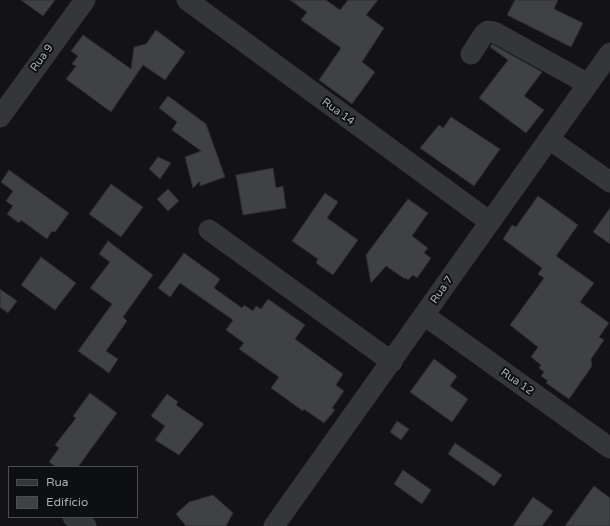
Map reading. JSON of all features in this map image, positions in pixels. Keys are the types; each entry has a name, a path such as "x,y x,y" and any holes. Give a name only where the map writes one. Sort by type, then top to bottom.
{"street":[{"name":"Rua 9","path":"0,117 84,0"},
{"name":"Rua 14","path":"187,0 490,222"},
{"path":"470,54 484,34 488,31 494,32 588,84"},
{"name":"Rua 7","path":"274,526 392,362 610,53"},
{"path":"549,139 610,182"},
{"path":"209,230 392,362"},
{"name":"Rua 12","path":"424,316 610,448"},
{"path":"74,518 86,526"}],"building":[{"path":"21,0 55,0 43,16"},
{"path":"290,0 326,0 340,10 348,0 378,0 366,15 384,28 362,62 375,72 352,104 319,80 341,48 301,20 307,12"},
{"path":"515,0 558,0 554,9 583,23 571,47 507,15"},
{"path":"156,30 185,52 165,80 143,65 111,112 66,79 76,66 72,64 78,56 71,51 83,35 131,69 134,47 146,44"},
{"path":"492,44 542,72 524,96 544,110 526,133 479,98 508,60 490,47"},
{"path":"168,96 206,124 225,177 200,186 200,181 193,188 185,157 201,151 172,130 177,122 159,108"},
{"path":"451,117 500,149 474,186 420,148 439,125 443,128"},
{"path":"158,157 171,163 160,179 149,169"},
{"path":"273,168 276,188 283,186 286,208 243,215 236,175"},
{"path":"9,170 69,213 55,232 52,231 47,239 21,220 19,223 7,214 13,206 6,201 13,191 1,182"},
{"path":"111,184 143,207 121,237 89,214"},
{"path":"168,189 179,201 168,211 157,199"},
{"path":"325,193 338,202 327,218 358,240 333,275 316,263 318,259 292,241"},
{"path":"538,196 578,225 556,256 594,283 580,302 609,323 599,337 604,340 591,359 592,366 569,399 546,383 548,381 541,376 544,372 539,368 541,365 531,357 538,347 510,325 544,278 538,274 542,268 503,239 512,225 516,227"},
{"path":"408,199 428,213 412,236 428,248 424,253 431,258 417,278 413,275 408,280 406,278 405,279 386,266 371,283 366,255"},
{"path":"610,208 610,244 593,232"},
{"path":"108,241 153,275 123,317 127,321 106,351 118,359 109,373 78,351 112,304 90,288 110,262 99,254"},
{"path":"184,253 220,279 214,288 242,308 244,305 253,311 256,306 261,309 268,299 305,325 295,339 343,374 336,385 344,391 332,408 335,410 324,423 304,409 303,411 271,388 279,377 239,349 244,343 226,330 233,320 180,283 170,297 158,288"},
{"path":"41,257 76,283 55,310 21,285"},
{"path":"0,289 17,301 8,313 0,307"},
{"path":"434,359 457,376 450,386 468,399 452,422 410,392"},
{"path":"90,393 117,413 79,466 55,466 49,462 59,448 55,445 76,418 73,416"},
{"path":"167,394 178,402 176,405 204,424 179,455 155,440 165,426 151,416"},
{"path":"397,421 409,429 401,440 390,432"},
{"path":"455,443 502,475 494,486 448,454"},
{"path":"403,470 431,490 422,504 394,484"},
{"path":"594,486 610,498 610,526 565,526"},
{"path":"213,495 233,513 226,526 186,526 176,514 189,502"},
{"path":"533,497 553,511 542,526 513,526"}]}
